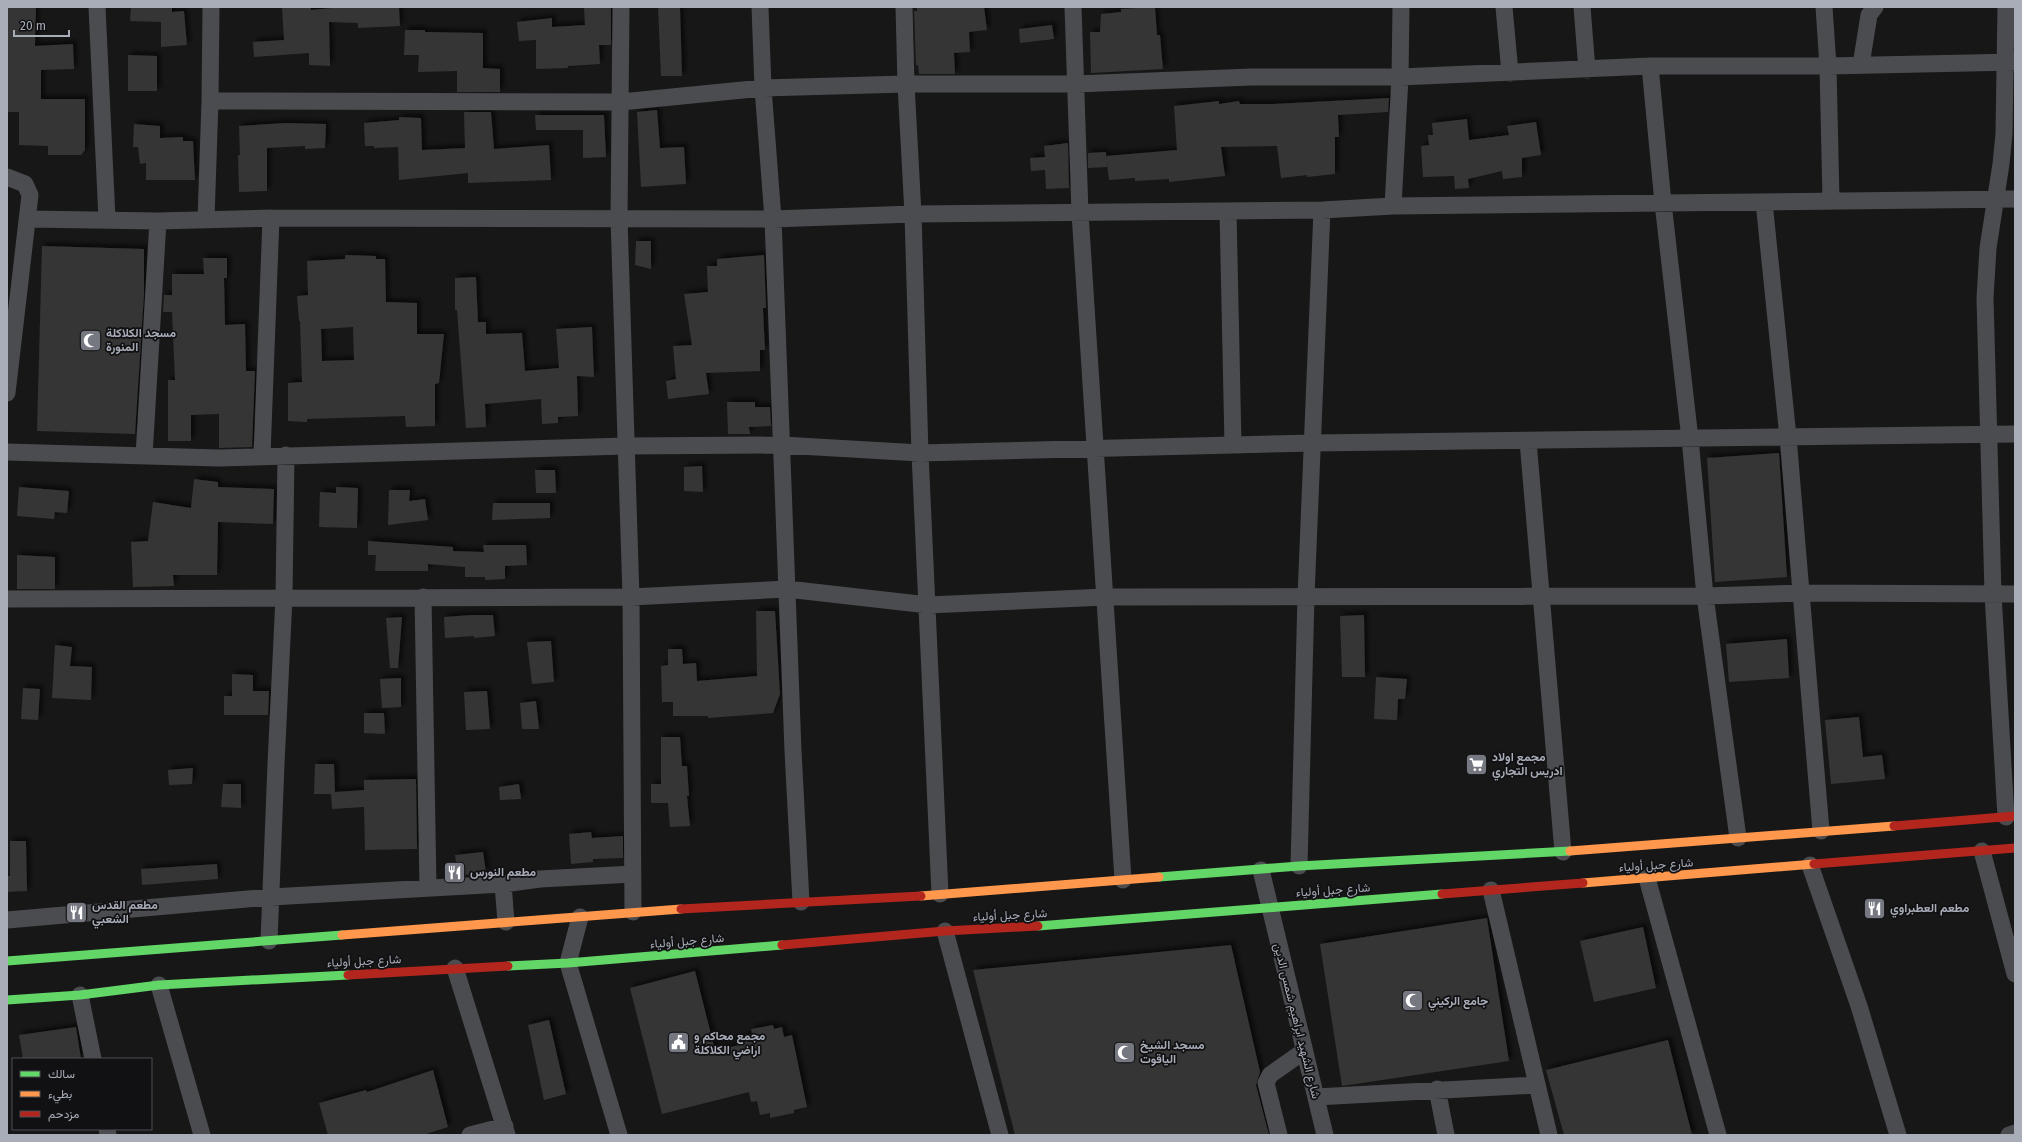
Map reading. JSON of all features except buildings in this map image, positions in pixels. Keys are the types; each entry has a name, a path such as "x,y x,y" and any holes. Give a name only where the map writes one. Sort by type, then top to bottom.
{"main road":[{"name":"شارع جبل أولياء","path":"7,961 633,912 801,902 869,900 1299,866 1563,852 2010,817"},
{"name":"شارع جبل أولياء","path":"7,1000 80,995 159,985 568,963 945,931 1078,924 1269,907 2015,848"}],"street":[{"path":"97,7 107,219"},
{"path":"206,219 211,7"},
{"path":"621,7 619,218 631,597 633,912"},
{"path":"760,7 763,88 773,219 801,902"},
{"path":"904,7 906,84 913,214 920,453 940,894"},
{"path":"1073,7 1080,213 1094,449 1123,880"},
{"path":"1393,206 1400,77 1401,7"},
{"path":"1504,7 1510,73"},
{"path":"1582,7 1587,70"},
{"path":"1824,7 1828,66 1831,201"},
{"path":"1861,65 1869,15 1874,7"},
{"path":"2006,7 2010,62 2001,164 1994,200 1988,248 1985,298 1993,594 2010,817"},
{"path":"210,100 621,102 763,88 906,84 1076,84 1251,77 1400,77 1587,70 1650,66 1828,66 2010,62"},
{"path":"1650,66 1663,203 1690,439 1705,596 1738,838"},
{"path":"7,177 25,184 30,195 29,218 7,393"},
{"path":"29,218 158,221 271,218 773,219 913,214 1322,210 1393,206 2015,199"},
{"path":"1764,202 1788,437 1821,831"},
{"path":"1299,866 1306,596 1322,210"},
{"path":"1228,211 1233,445"},
{"path":"262,455 271,218"},
{"path":"144,456 158,221"},
{"path":"7,452 218,458 262,455 626,446 782,445 920,453 1313,443 2015,434"},
{"path":"1528,441 1563,852"},
{"path":"269,941 284,597 286,455"},
{"path":"7,599 631,597 787,589 928,605 1105,597 1542,595 1705,596 1801,593 2015,594"},
{"path":"423,597 428,888"},
{"path":"1982,851 2015,974"},
{"path":"1810,865 1860,1006 1898,1135"},
{"name":"شارع الشهيد ابراهيم شمس الدين","path":"1261,870 1325,1135"},
{"path":"7,920 271,897 503,884 540,879 633,874"},
{"path":"1647,878 1718,1135"},
{"path":"503,884 506,922"},
{"path":"1491,890 1549,1135"},
{"path":"580,917 568,963 619,1135"},
{"path":"945,931 1000,1135"},
{"path":"455,968 506,1131 470,1135"},
{"path":"159,985 202,1135"},
{"path":"80,995 93,1058"},
{"path":"1279,1135 1266,1083 1270,1075 1304,1051"},
{"path":"1316,1097 1437,1089 1536,1085"},
{"path":"1437,1089 1446,1135"},
{"path":"2009,1135 2015,1133"}],"traffic: fast":[{"path":"1159,877 1299,866 1570,851"},
{"path":"1038,926 1442,894"},
{"path":"7,961 342,935"},
{"path":"508,966 568,963 782,945"},
{"path":"7,1000 80,995 159,985 348,975"}],"traffic: slow":[{"path":"1570,851 1894,826"},
{"path":"1583,883 1814,864"},
{"path":"921,896 1159,877"},
{"path":"342,935 681,909"}],"traffic: jam":[{"path":"1894,826 2015,816"},
{"path":"1814,864 2015,848"},
{"path":"1442,894 1583,883"},
{"path":"681,909 921,896"},
{"path":"782,945 945,931 1038,926"},
{"path":"348,975 508,966"}],"place":[{"name":"مسجد الكلاكلة المنورة","path":"90,340"},
{"name":"مجمع اولاد ادريس التجاري","path":"1477,764"},
{"name":"مطعم النورس","path":"454,872"},
{"name":"مطعم العطبراوي","path":"1875,908"},
{"name":"مطعم القدس الشعبي","path":"76,912"},
{"name":"جامع الركيني","path":"1413,1001"},
{"name":"مجمع محاكم و اراضي الكلاكلة","path":"678,1043"},
{"name":"مسجد الشيخ الياقوت","path":"1125,1052"}]}
